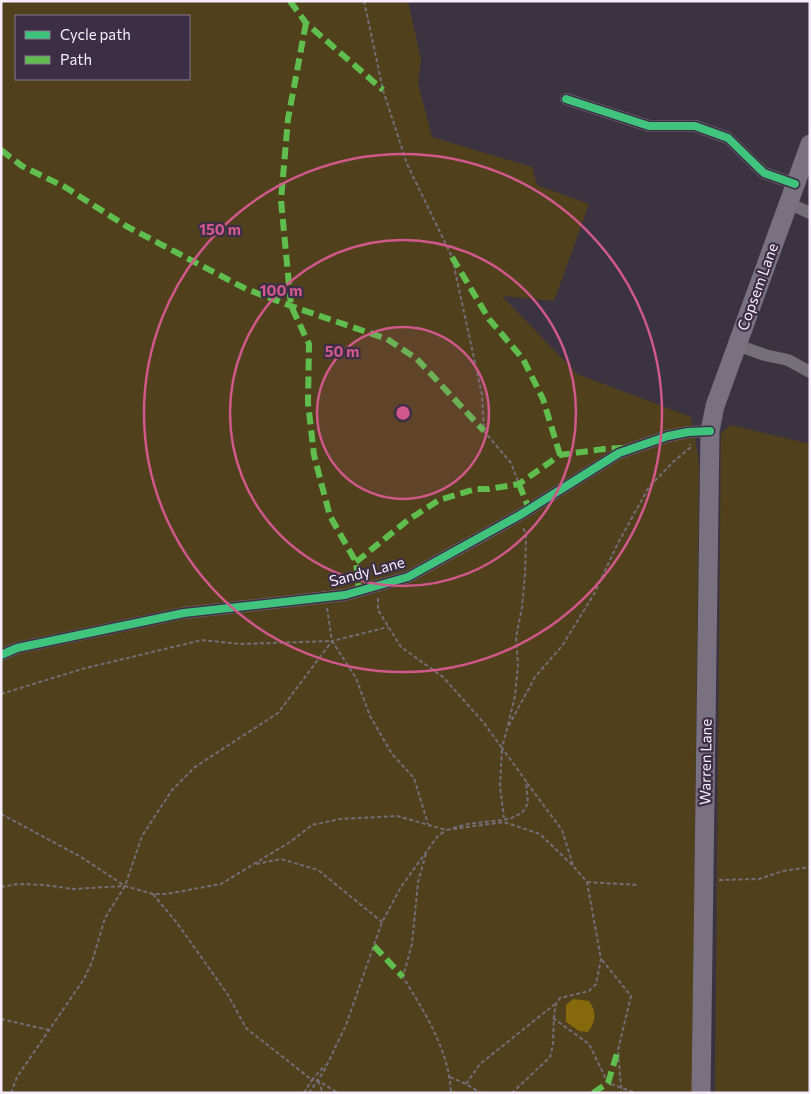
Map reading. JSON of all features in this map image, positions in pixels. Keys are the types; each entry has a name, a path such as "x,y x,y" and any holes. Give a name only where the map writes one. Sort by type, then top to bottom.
{"main road":[{"name":"Copsem Lane","path":"710,431 715,406 810,144"},
{"name":"Warren Lane","path":"701,1093 710,431"}],"street":[{"path":"566,99 649,126 695,126 728,138 764,173 795,184"},
{"path":"788,204 810,213"},
{"path":"737,345 765,355 788,360 810,372"},
{"name":"Sandy Lane","path":"1,655 17,648 184,613 345,594 408,577 520,515 618,453 668,436 688,432 710,431"}],"path":[{"path":"364,1 383,90 407,164 452,257 482,395 484,431 511,463 519,484"},
{"path":"507,729 535,677 562,646 594,594 618,543 649,487 691,447 688,432"},
{"path":"504,820 500,786 502,748 515,696 518,665 516,637 522,608 525,574 526,535 520,515"},
{"path":"378,585 378,610 401,647 443,677 484,723 562,830 574,867"},
{"path":"325,597 332,640 356,678 370,716 392,754 414,778 428,824"},
{"path":"1,694 82,669 202,640 240,644 332,640 388,626"},
{"path":"11,1093 17,1077 84,979 92,962 105,918 125,886 142,836 172,790 196,767 278,713 332,640"},
{"path":"1,814 80,857 125,886 153,894 166,894 220,884 290,842 312,825 340,819 397,816 446,830 509,819 522,813 528,803 526,781"},
{"path":"466,1084 480,1064 556,1004 560,998 589,991 596,984 600,959 587,882 540,834 504,820"},
{"path":"309,1093 346,1025 382,922 401,886 438,837 446,830"},
{"path":"426,852 418,882 412,944 403,977 428,1020 446,1059 451,1093"},
{"path":"254,865 281,859 318,870 382,922"},
{"path":"704,881 759,878 783,871 810,867"},
{"path":"587,882 637,885"},
{"path":"1,888 18,884 46,885 72,889 125,886"},
{"path":"153,894 177,923 228,995 246,1028 312,1080 317,1080 338,1093"},
{"path":"600,959 631,996 618,1050 620,1093"},
{"path":"512,1093 550,1057 553,1045 556,1004"},
{"path":"554,1018 589,1044 608,1083 636,1093"},
{"path":"1,1019 49,1030"},
{"path":"304,1093 328,1061"},
{"path":"450,1077 481,1093"},
{"path":"317,1080 323,1093"}],"shaded area":[{"path":"1,1 408,1 421,60 418,83 432,137 532,167 537,185 589,204 554,301 502,296 577,374 691,417 699,462 692,1093 1,1093"},
{"path":"731,425 810,444 810,1093 715,1093 721,433"},
{"path":"573,999 589,1001 592,1005 595,1016 588,1032 579,1031 566,1022 566,1005"}],"marked path":[{"path":"290,1 306,23 383,90"},
{"path":"306,23 288,119 281,200 291,306 309,344 308,403 314,455 330,516 356,562 359,591"},
{"path":"1,150 22,166 65,187 126,226 246,289 387,339 417,359 484,431"},
{"path":"452,257 489,319 523,359 543,399 560,455"},
{"path":"356,562 408,520 439,500 476,489 489,489 519,484 560,455 623,448"},
{"path":"519,484 529,509"},
{"path":"374,946 403,977"},
{"path":"593,1093 608,1083 618,1050"}],"cycle path":[{"path":"566,99 649,126 695,126 728,138 764,173 795,184"},
{"path":"1,655 17,648 184,613 345,595 408,577 520,515 619,453 668,436 688,432 710,431"}]}
